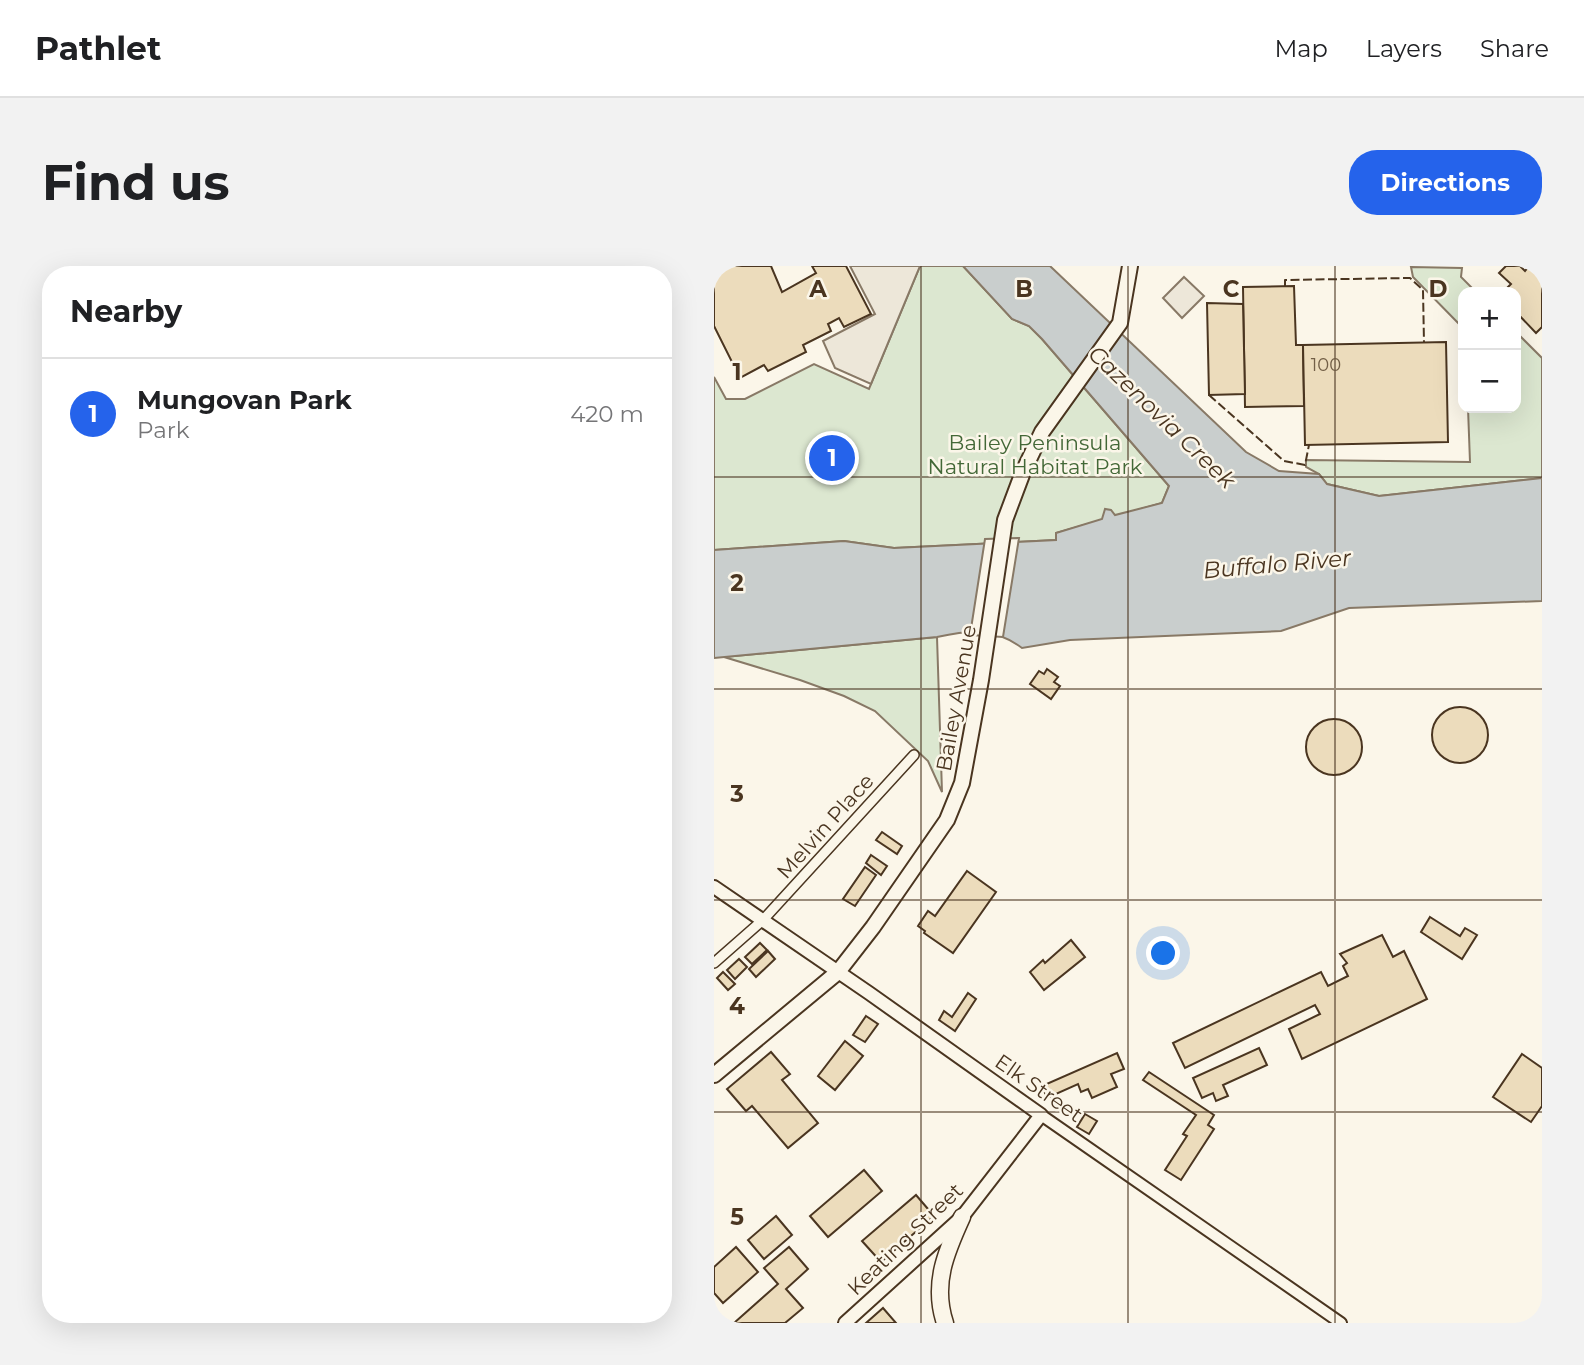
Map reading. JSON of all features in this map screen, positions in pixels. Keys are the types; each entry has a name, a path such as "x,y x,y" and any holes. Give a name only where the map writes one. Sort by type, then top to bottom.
{"highway":[{"path":"945,1323 939,1278 962,1217"}],"main road":[{"name":"Bailey Avenue","path":"714,1075 838,972 934,840 957,799 988,637 1005,520 1042,432 1120,323 1130,266"},
{"name":"Elk Street","path":"714,887 1041,1115"},
{"name":"Keating Street","path":"845,1323 962,1217 1041,1115"}],"street":[{"name":"Melvin Place","path":"714,964 763,920 914,755"},
{"name":"Elk Street","path":"1041,1115 1341,1323"}],"green space":[{"name":"Bailey Peninsula Natural Habitat Park","path":"920,266 963,266 1012,319 1029,326 1169,486 1162,503 1056,533 1056,540 894,548 844,541 714,550 714,377 726,399 745,399 814,364 869,389"},
{"path":"1411,267 1462,268 1461,277 1471,287 1458,287 1458,323 1413,277"},
{"path":"1521,337 1542,358 1542,478 1379,496 1327,484 1319,474 1306,467 1306,460 1470,462 1468,413 1521,413"},
{"path":"937,637 942,792 928,761 875,711 800,680 724,657"}],"shaded area":[{"path":"850,266 920,266 871,384 835,368 823,341 875,314"},
{"path":"1184,277 1204,296 1182,318 1163,298"}],"water":[{"path":"963,266 1050,266 1246,452 1279,471 1319,474 1327,484 1379,496 1542,478 1542,601 1349,608 1281,631 1070,640 1022,648 1002,636 971,632 714,658 714,550 844,541 894,548 1056,540 1056,533 1102,519 1105,509 1111,510 1115,515 1162,503 1169,486 1042,339 1029,326 1012,319"}],"pier":[{"path":"1019,538 1003,637 970,635 985,539"}],"building":[{"path":"714,266 771,266 782,292 816,273 812,266 846,266 871,314 844,327 839,318 828,324 831,331 803,345 806,352 768,371 764,365 740,378 714,326"},
{"path":"1506,266 1520,266 1525,271 1529,266 1542,266 1542,327 1536,333 1521,317 1521,287 1508,287 1511,284 1499,273"},
{"path":"1294,286 1296,345 1303,345 1304,406 1245,407 1243,287"},
{"path":"1207,303 1243,304 1245,394 1209,395"},
{"path":"1446,342 1448,442 1305,445 1303,345"},
{"path":"1047,669 1058,677 1054,682 1060,686 1051,699 1030,684 1039,671 1044,674"},
{"path":"1454,707 1466,707 1476,711 1484,719 1488,735 1484,751 1476,759 1466,763 1454,763 1444,759 1436,751 1432,741 1432,729 1436,719 1444,711"},
{"path":"1328,719 1340,719 1350,723 1358,731 1362,747 1358,763 1350,771 1340,775 1328,775 1318,771 1310,763 1306,753 1306,741 1310,731 1318,723"},
{"path":"882,832 902,846 897,854 876,840"},
{"path":"871,855 887,866 881,875 866,863"},
{"path":"865,867 876,875 855,906 843,899"},
{"path":"967,871 996,892 953,953 918,926 928,911 935,916"},
{"path":"1430,917 1460,936 1465,928 1477,935 1462,959 1421,932"},
{"path":"1382,935 1393,957 1404,951 1427,999 1302,1059 1289,1029 1320,1014 1315,1005 1185,1068 1173,1043 1321,972 1328,986 1348,976 1343,966 1347,963 1340,954"},
{"path":"1071,940 1085,957 1044,990 1030,972 1043,960 1045,963"},
{"path":"760,943 767,950 752,964 745,957"},
{"path":"768,951 775,959 756,977 749,969"},
{"path":"739,959 747,967 735,979 727,970"},
{"path":"723,972 735,984 728,990 717,978"},
{"path":"968,993 976,999 955,1031 939,1020 944,1011 952,1017"},
{"path":"866,1016 878,1024 865,1042 853,1035"},
{"path":"845,1041 863,1056 835,1090 818,1076"},
{"path":"1259,1048 1267,1065 1223,1085 1228,1096 1216,1101 1213,1093 1202,1098 1193,1078"},
{"path":"771,1052 790,1074 782,1080 818,1123 788,1148 752,1106 746,1111 727,1089"},
{"path":"1117,1053 1124,1069 1111,1074 1117,1087 1092,1098 1088,1089 1081,1092 1078,1084 1047,1098 1042,1086"},
{"path":"1522,1054 1542,1068 1542,1106 1531,1122 1493,1097"},
{"path":"1149,1072 1214,1115 1208,1125 1214,1129 1181,1180 1165,1170 1187,1136 1183,1134 1196,1115 1143,1080"},
{"path":"1085,1114 1097,1121 1089,1134 1077,1127"},
{"path":"864,1170 882,1191 828,1237 810,1216"},
{"path":"916,1195 934,1216 881,1262 862,1241"},
{"path":"776,1216 792,1235 764,1259 748,1240"},
{"path":"736,1247 758,1272 723,1303 714,1293 714,1267"},
{"path":"789,1247 808,1269 786,1289 803,1308 785,1323 734,1323 778,1284 764,1268"},
{"path":"883,1308 896,1323 866,1323"}],"fence":[{"path":"1285,287 1285,280 1410,278 1423,290 1424,343"},
{"path":"1209,395 1284,461 1305,465 1309,445"}],"place":[{"name":"Mungovan Park","path":"832,458"}],"water label":[{"name":"Cazenovia Creek","path":"1162,417"},
{"name":"Buffalo River","path":"1277,564"}]}
